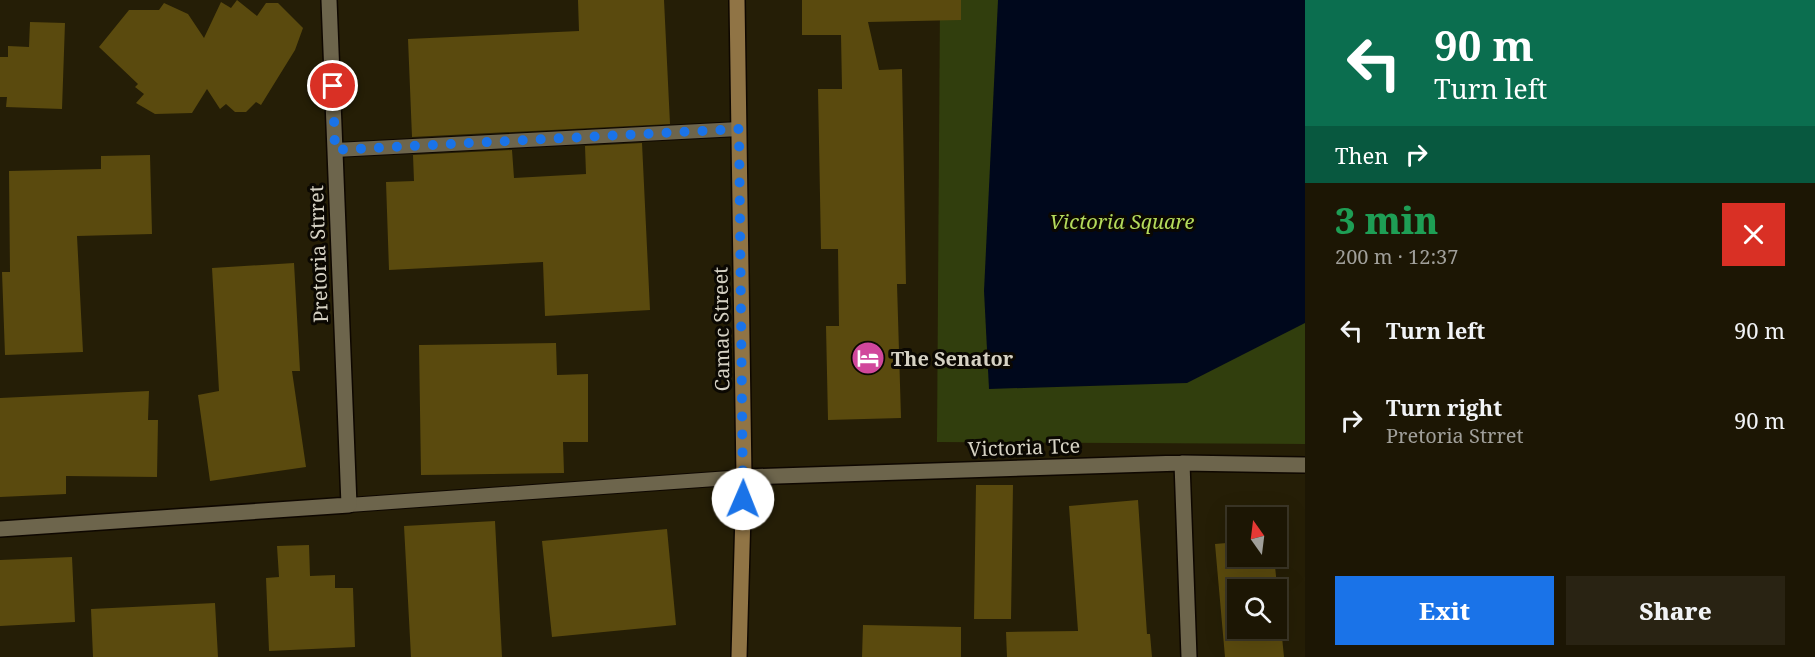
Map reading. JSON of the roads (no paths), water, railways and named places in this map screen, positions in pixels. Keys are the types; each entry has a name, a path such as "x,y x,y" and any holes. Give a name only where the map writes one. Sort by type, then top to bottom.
{"main road":[{"name":"Camac Street","path":"737,0 744,477 739,657"}],"street":[{"name":"Pretoria Strret","path":"329,0 349,506"},
{"name":"Victoria Tce","path":"744,477 1182,463 1305,465"},
{"path":"1182,463 1189,657"},
{"path":"0,529 349,506"}],"lane":[{"path":"335,150 739,129"},
{"path":"349,506 744,477"}],"water":[{"name":"Victoria Square","path":"998,0 1305,0 1305,323 1187,383 989,389 984,291"}],"place":[{"name":"The Senator","path":"868,358"}]}
